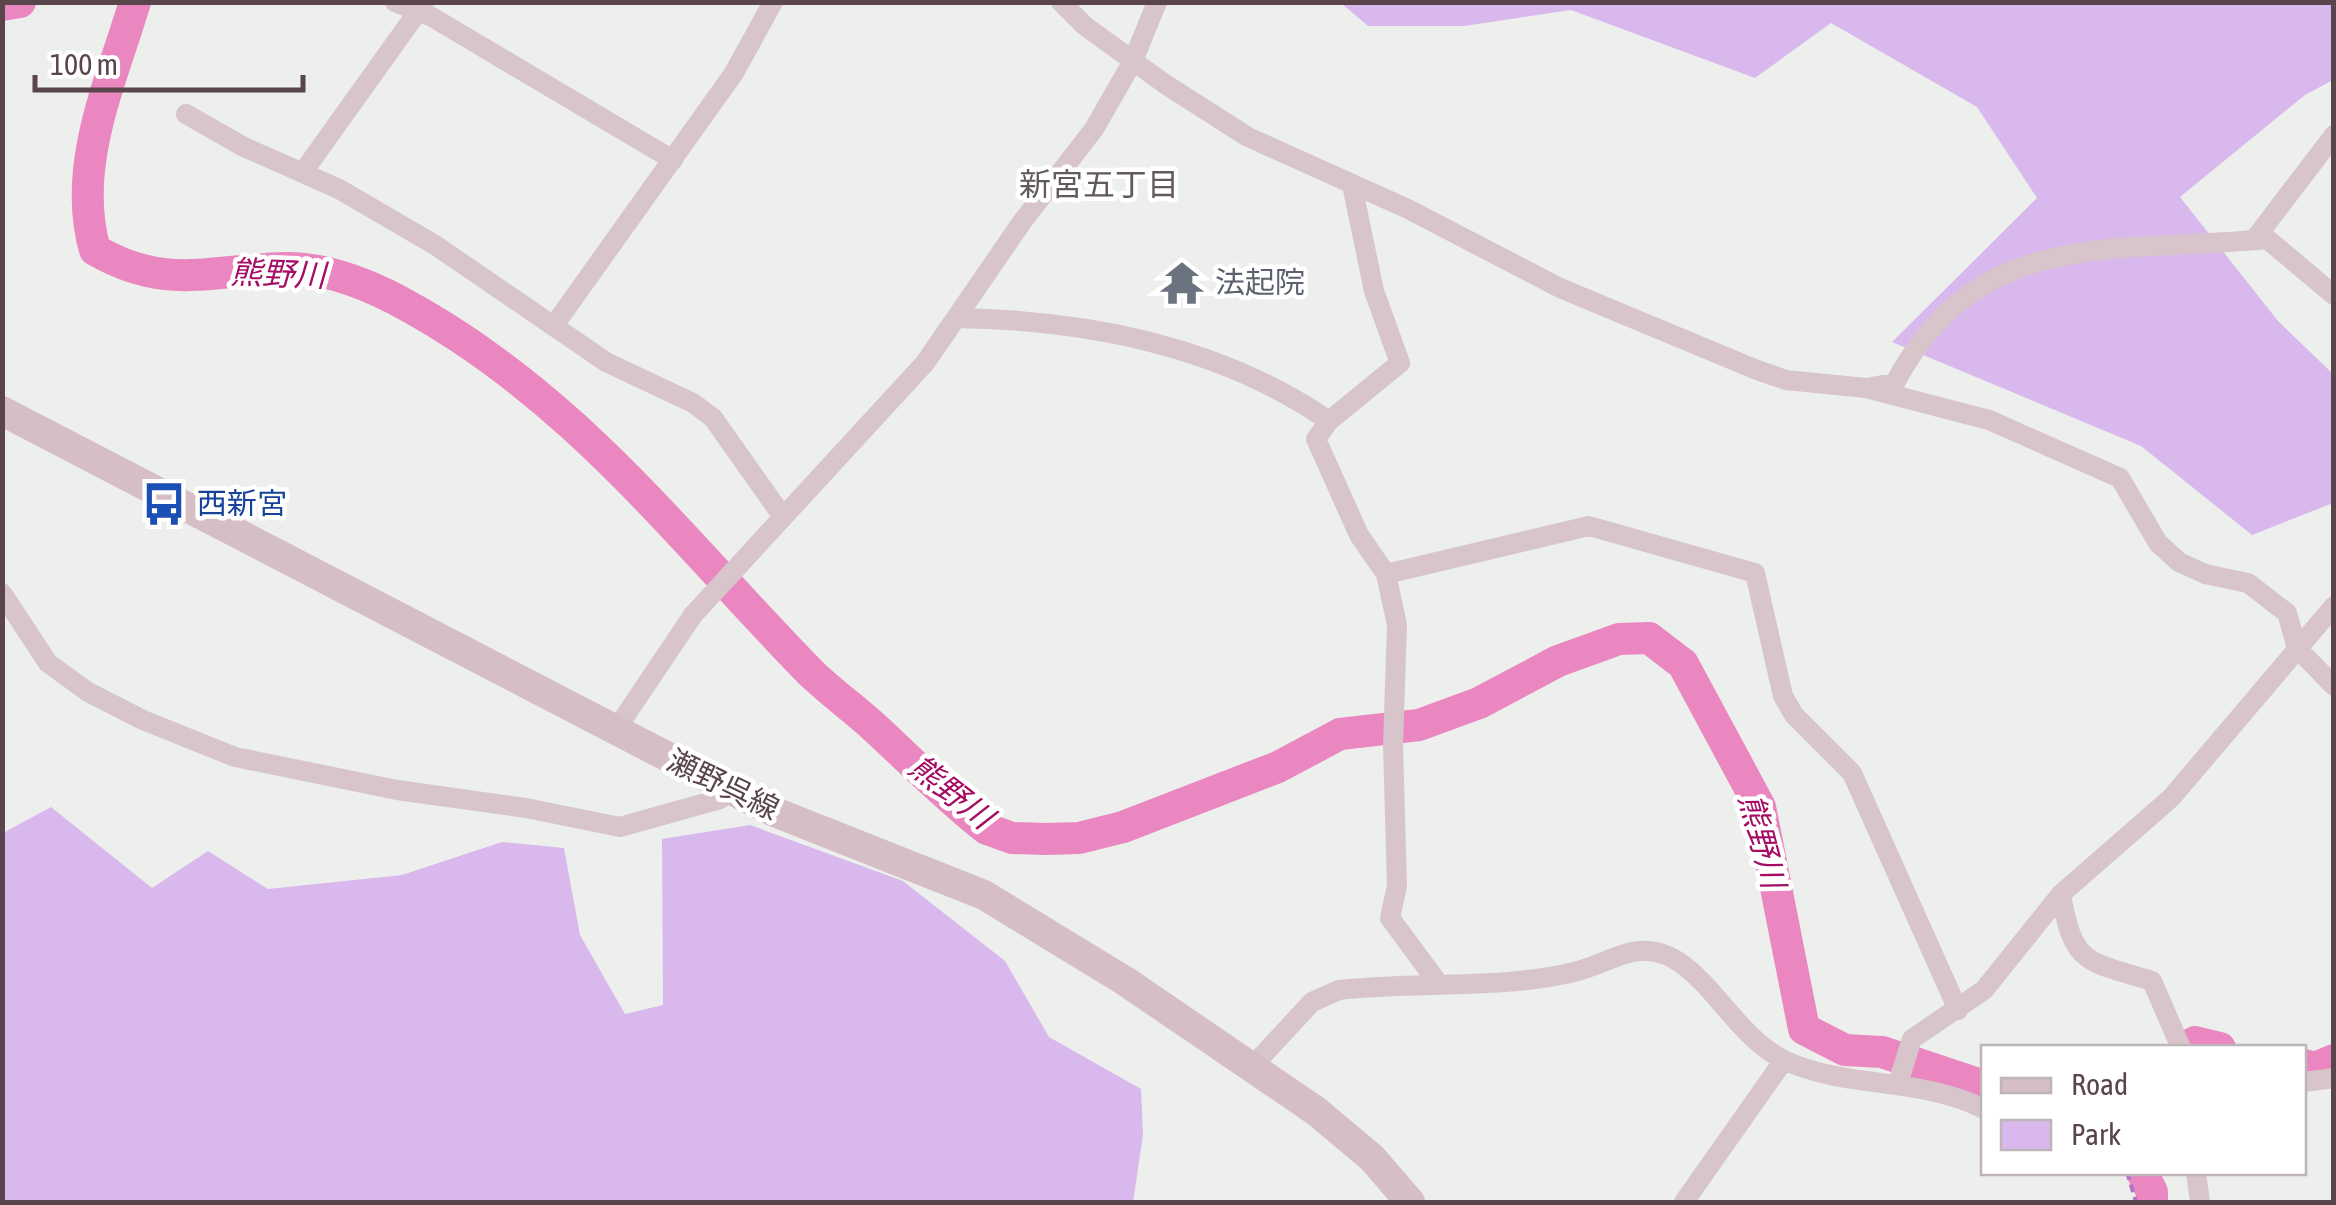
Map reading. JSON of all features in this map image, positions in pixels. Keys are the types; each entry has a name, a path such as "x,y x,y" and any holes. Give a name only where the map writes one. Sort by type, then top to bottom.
{"main road":[{"name":"瀬野呉線","path":"2,411 772,811 984,895 1125,980 1316,1111 1372,1158 1410,1202"}],"street":[{"path":"395,2 420,7 673,160"},
{"path":"555,324 734,73 773,2"},
{"path":"1062,2 1133,60 1226,124 1560,288 1786,380 1866,388 1989,420 2120,478 2158,543 2179,562 2205,574 2248,582 2287,613 2297,648 2334,686"},
{"path":"615,731 693,614 926,363 1094,129 1133,60 1157,2"},
{"path":"303,172 420,7"},
{"path":"186,114 242,146 303,172 435,245 606,362 693,403 713,418 783,517"},
{"path":"2254,240 2334,136"},
{"path":"1352,185 1374,291 1400,363 1330,421 1316,439 1358,535 1386,574 1397,625 1393,745 1398,813 1396,886 1390,918 1438,984"},
{"path":"1866,388 1896,382 1932,324 1985,282 2039,258 2075,250 2267,239 2334,295"},
{"path":"956,318 1072,326 1170,346 1256,375 1330,421"},
{"path":"1386,574 1589,526 1755,573 1783,696 1794,715 1852,773 1958,1010"},
{"path":"2,593 48,663 88,692 143,720 235,756 397,790 620,827 720,799 730,790"},
{"path":"1900,1077 1912,1039 1984,990 2062,894 2171,798 2334,606"},
{"path":"2062,894 2069,939 2084,959 2152,981 2180,1045"},
{"path":"1250,1068 1312,1002 1339,990 1540,978 1578,972 1618,953 1652,949 1678,961 1752,1035 1784,1060 1820,1071 1900,1077 1981,1108"},
{"path":"1684,1202 1784,1060"},
{"path":"2306,1082 2334,1078"},
{"path":"2196,1175 2200,1202"}],"path":[{"path":"2128,1175 2136,1202"}],"green space":[{"path":"1341,3 2333,3 2333,80 2305,95 2180,197 2278,321 2333,374 2333,503 2252,535 2141,446 1892,342 2037,198 1977,107 1831,23 1755,78 1571,10 1464,26 1368,26"},
{"path":"51,807 152,888 208,851 268,889 402,875 502,842 564,848 580,935 625,1014 663,1005 662,839 750,825 903,881 1005,961 1049,1037 1141,1089 1143,1135 1133,1202 3,1202 3,833"}],"waterway":[{"path":"2,5 20,2"},
{"name":"熊野川","path":"135,2 105,94 91,156 89,219 95,250 145,271 168,274 287,268 329,273 395,299 458,336 568,421 666,518 811,673 987,829 1012,838 1046,839 1079,838 1123,827 1278,767 1340,734 1419,725 1479,703 1558,661 1619,639 1649,638 1683,664 1760,807 1804,1029 1845,1050 1882,1052 1981,1085"},
{"path":"2190,1045 2208,1045"},
{"path":"2306,1066 2315,1068 2334,1060"},
{"name":"熊野川","path":"2144,1175 2152,1192 2152,1202"}],"place":[{"name":"法起院","path":"1182,283"},
{"name":"西新宮","path":"164,504"}],"district":[{"name":"新宮五丁目","path":"1099,185"}]}
